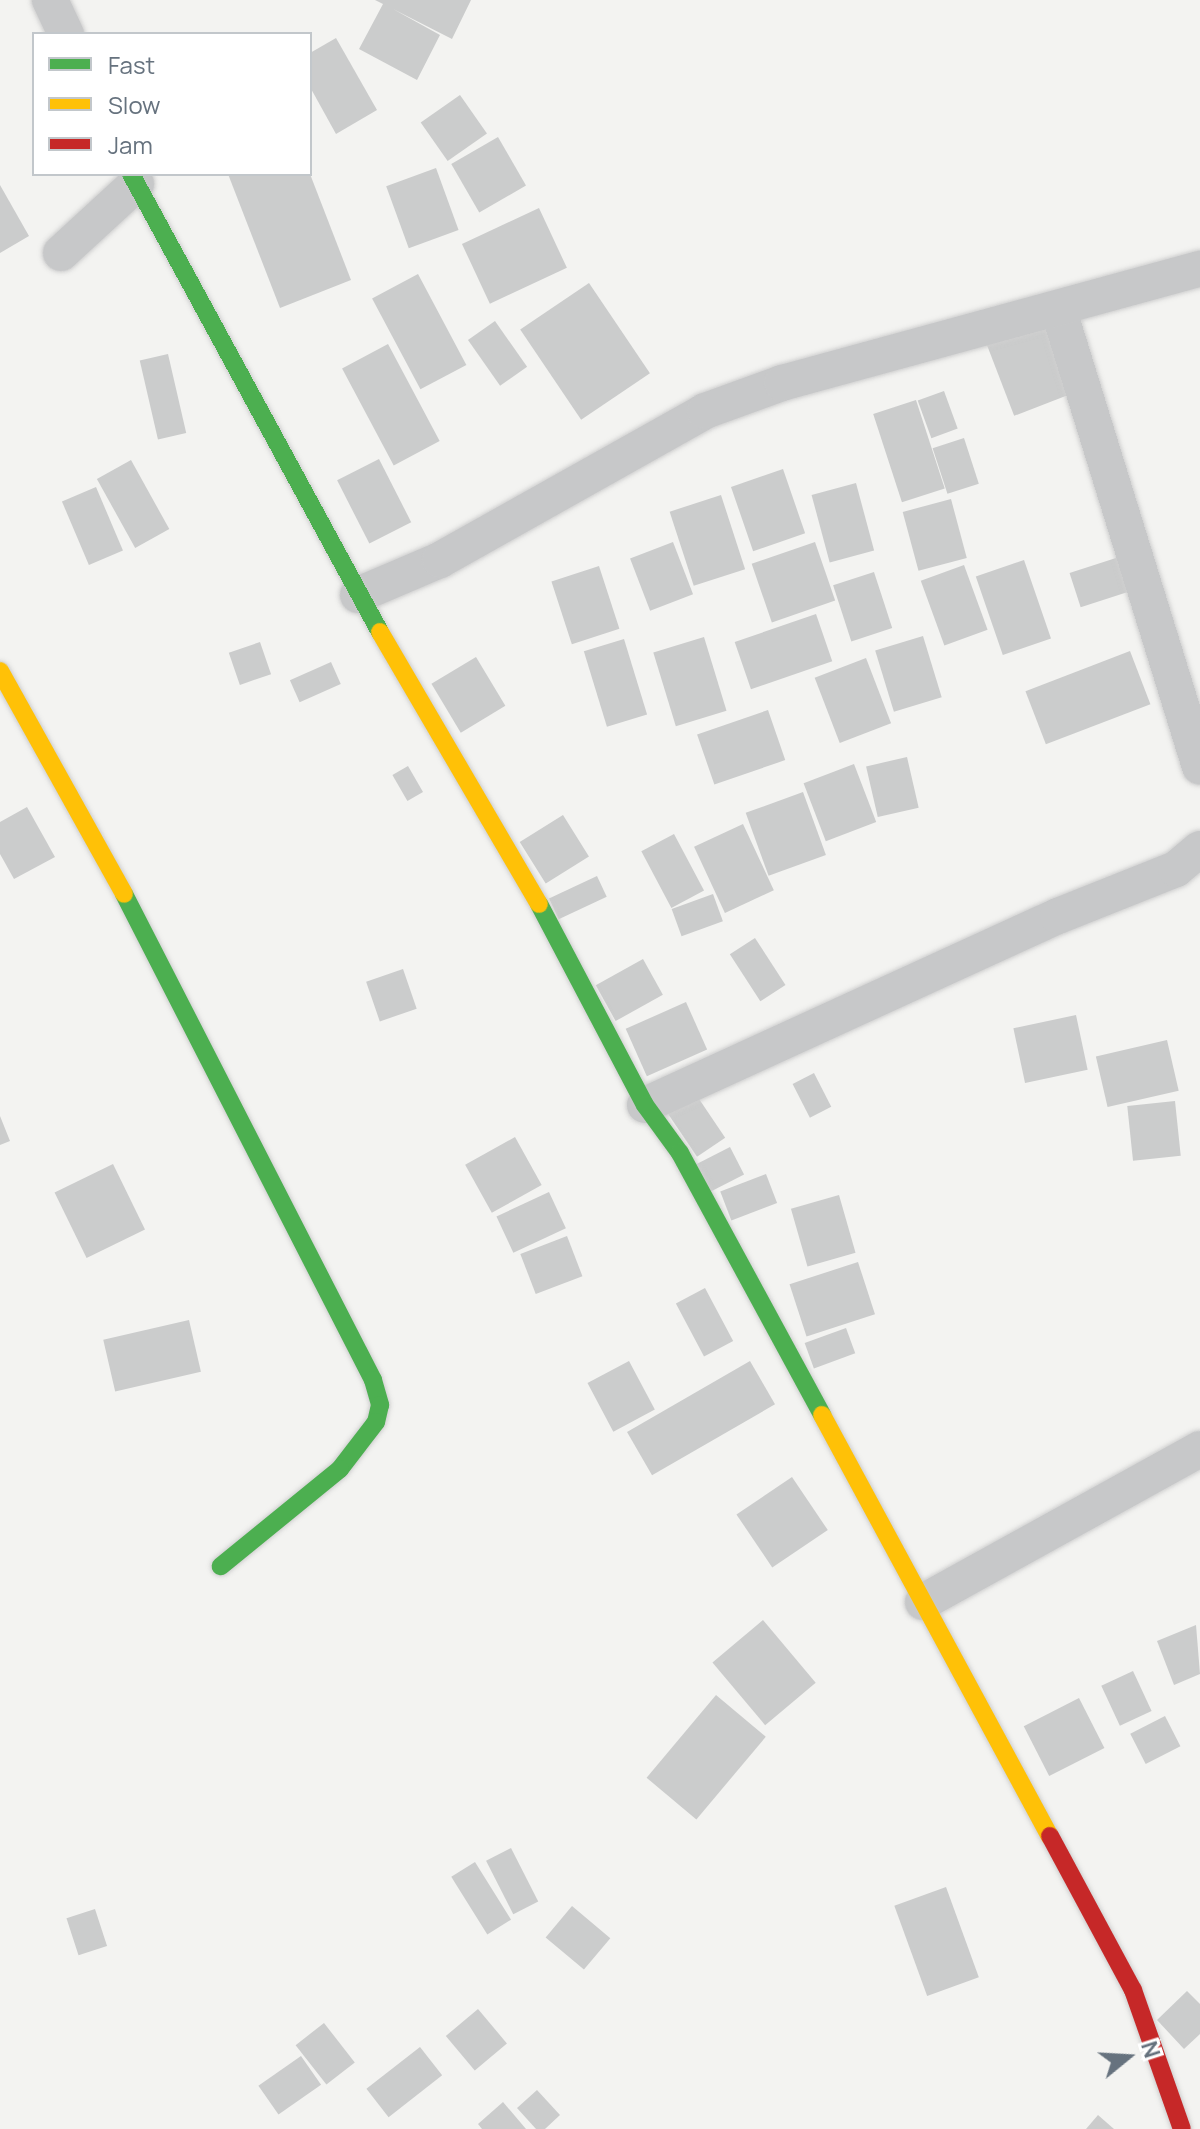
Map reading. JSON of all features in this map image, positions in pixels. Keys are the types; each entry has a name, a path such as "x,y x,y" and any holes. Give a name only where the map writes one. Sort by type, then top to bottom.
{"street":[{"path":"50,0 65,32"},
{"path":"61,253 134,179 358,595 557,936 645,1105 680,1153 1133,1990 1182,2129"},
{"path":"358,595 440,560 705,411 782,383 1200,269"},
{"path":"1058,308 1196,741 1200,767"},
{"path":"0,671 114,874 373,1380 380,1405 376,1422 340,1469 221,1566"},
{"path":"645,1105 1058,916 1176,869 1200,849"},
{"path":"923,1602 1200,1449"}],"building":[{"path":"375,0 471,0 452,39 393,9 440,35 417,80 359,49 383,4"},
{"path":"336,38 377,110 336,134 312,91 312,52"},
{"path":"460,95 487,134 448,161 421,123"},
{"path":"498,137 526,185 479,212 451,164"},
{"path":"436,168 459,230 409,248 386,186"},
{"path":"229,176 311,176 351,280 280,308"},
{"path":"0,185 29,236 0,253"},
{"path":"539,208 567,268 490,304 462,244"},
{"path":"418,274 466,365 420,389 372,298"},
{"path":"589,283 650,373 581,420 520,329"},
{"path":"1043,318 1072,394 1014,416 985,340"},
{"path":"495,321 527,367 500,386 468,340"},
{"path":"388,344 440,441 394,466 342,368"},
{"path":"168,354 186,433 158,439 140,361"},
{"path":"944,391 958,429 931,438 918,401"},
{"path":"916,400 945,488 902,502 873,414"},
{"path":"964,438 979,484 947,494 933,448"},
{"path":"379,459 411,522 369,544 337,480"},
{"path":"131,460 169,529 135,548 97,479"},
{"path":"783,469 805,533 753,551 731,487"},
{"path":"856,483 874,551 830,563 812,495"},
{"path":"96,487 123,551 89,565 62,501"},
{"path":"721,495 745,569 694,586 670,512"},
{"path":"951,499 967,558 918,571 903,512"},
{"path":"673,542 693,594 650,611 630,558"},
{"path":"815,542 835,601 772,622 752,564"},
{"path":"1119,557 1130,591 1081,607 1070,573"},
{"path":"1024,560 1051,638 1003,655 976,577"},
{"path":"964,565 988,630 944,646 921,581"},
{"path":"599,566 619,629 572,644 551,581"},
{"path":"874,572 892,628 851,641 833,585"},
{"path":"816,614 832,661 751,689 735,642"},
{"path":"923,636 942,697 894,712 875,651"},
{"path":"704,637 727,711 676,726 653,652"},
{"path":"624,639 647,715 607,727 584,651"},
{"path":"260,642 271,674 240,685 229,653"},
{"path":"1130,651 1150,704 1046,744 1025,691"},
{"path":"476,657 505,706 461,733 431,684"},
{"path":"866,658 891,723 840,743 815,678"},
{"path":"331,662 341,684 300,702 290,680"},
{"path":"768,710 785,760 714,785 697,734"},
{"path":"907,757 919,808 878,817 866,766"},
{"path":"854,764 876,822 826,841 804,783"},
{"path":"408,766 423,792 407,801 392,775"},
{"path":"803,792 826,855 769,876 746,813"},
{"path":"27,807 55,857 14,879 0,854 0,822"},
{"path":"563,815 589,857 546,884 520,842"},
{"path":"743,824 774,890 725,913 694,847"},
{"path":"674,834 704,891 671,908 641,851"},
{"path":"597,876 607,897 559,919 549,898"},
{"path":"713,894 723,921 682,936 672,909"},
{"path":"755,938 785,985 760,1001 730,954"},
{"path":"643,959 663,995 616,1021 596,985"},
{"path":"403,969 417,1009 380,1021 366,982"},
{"path":"686,1002 707,1050 647,1076 626,1029"},
{"path":"1076,1015 1088,1070 1025,1083 1013,1028"},
{"path":"1167,1040 1179,1091 1108,1107 1096,1056"},
{"path":"814,1073 831,1107 810,1118 793,1084"},
{"path":"695,1093 725,1138 697,1157 667,1112"},
{"path":"1175,1101 1181,1156 1133,1161 1127,1106"},
{"path":"0,1116 10,1141 0,1145"},
{"path":"515,1137 542,1185 492,1213 465,1165"},
{"path":"730,1147 744,1175 709,1192 695,1165"},
{"path":"113,1164 145,1230 87,1258 55,1192"},
{"path":"766,1174 777,1203 731,1221 720,1192"},
{"path":"549,1192 566,1228 513,1253 496,1217"},
{"path":"839,1195 856,1253 807,1266 791,1209"},
{"path":"567,1236 582,1276 536,1294 520,1254"},
{"path":"858,1262 875,1314 807,1337 790,1284"},
{"path":"705,1288 733,1341 704,1356 676,1303"},
{"path":"189,1320 201,1372 115,1391 103,1340"},
{"path":"846,1328 855,1353 814,1368 805,1343"},
{"path":"629,1361 655,1410 613,1432 588,1383"},
{"path":"750,1361 775,1404 652,1475 627,1432"},
{"path":"792,1477 828,1530 772,1568 736,1514"},
{"path":"763,1620 816,1683 765,1725 712,1662"},
{"path":"1196,1625 1200,1674 1174,1685 1157,1641"},
{"path":"1133,1671 1152,1711 1120,1726 1101,1686"},
{"path":"716,1695 766,1737 696,1820 647,1778"},
{"path":"1079,1698 1104,1748 1049,1776 1024,1726"},
{"path":"1165,1716 1180,1746 1146,1764 1130,1734"},
{"path":"511,1848 538,1901 513,1914 486,1861"},
{"path":"475,1862 511,1920 487,1935 451,1877"},
{"path":"946,1887 979,1977 927,1996 894,1906"},
{"path":"572,1906 610,1938 584,1970 546,1937"},
{"path":"95,1909 107,1946 79,1955 66,1918"},
{"path":"1187,1991 1200,2004 1200,2034 1184,2049 1157,2020"},
{"path":"478,2009 507,2043 475,2070 446,2036"},
{"path":"324,2023 355,2062 326,2085 296,2045"},
{"path":"420,2047 442,2075 389,2117 366,2089"},
{"path":"301,2056 321,2085 278,2114 258,2086"},
{"path":"537,2090 560,2115 545,2129 536,2129 517,2108"},
{"path":"503,2102 526,2129 482,2129 478,2124"},
{"path":"1098,2115 1114,2129 1086,2129"}],"traffic: fast":[{"path":"132,176 380,632"},
{"path":"124,894 373,1380 380,1405 376,1422 340,1469 221,1566"},
{"path":"539,904 645,1105 680,1153 822,1415"}],"traffic: slow":[{"path":"380,632 539,904"},
{"path":"0,671 124,894"},
{"path":"822,1415 1050,1836"}],"traffic: jam":[{"path":"1050,1836 1133,1990 1182,2129"}]}
